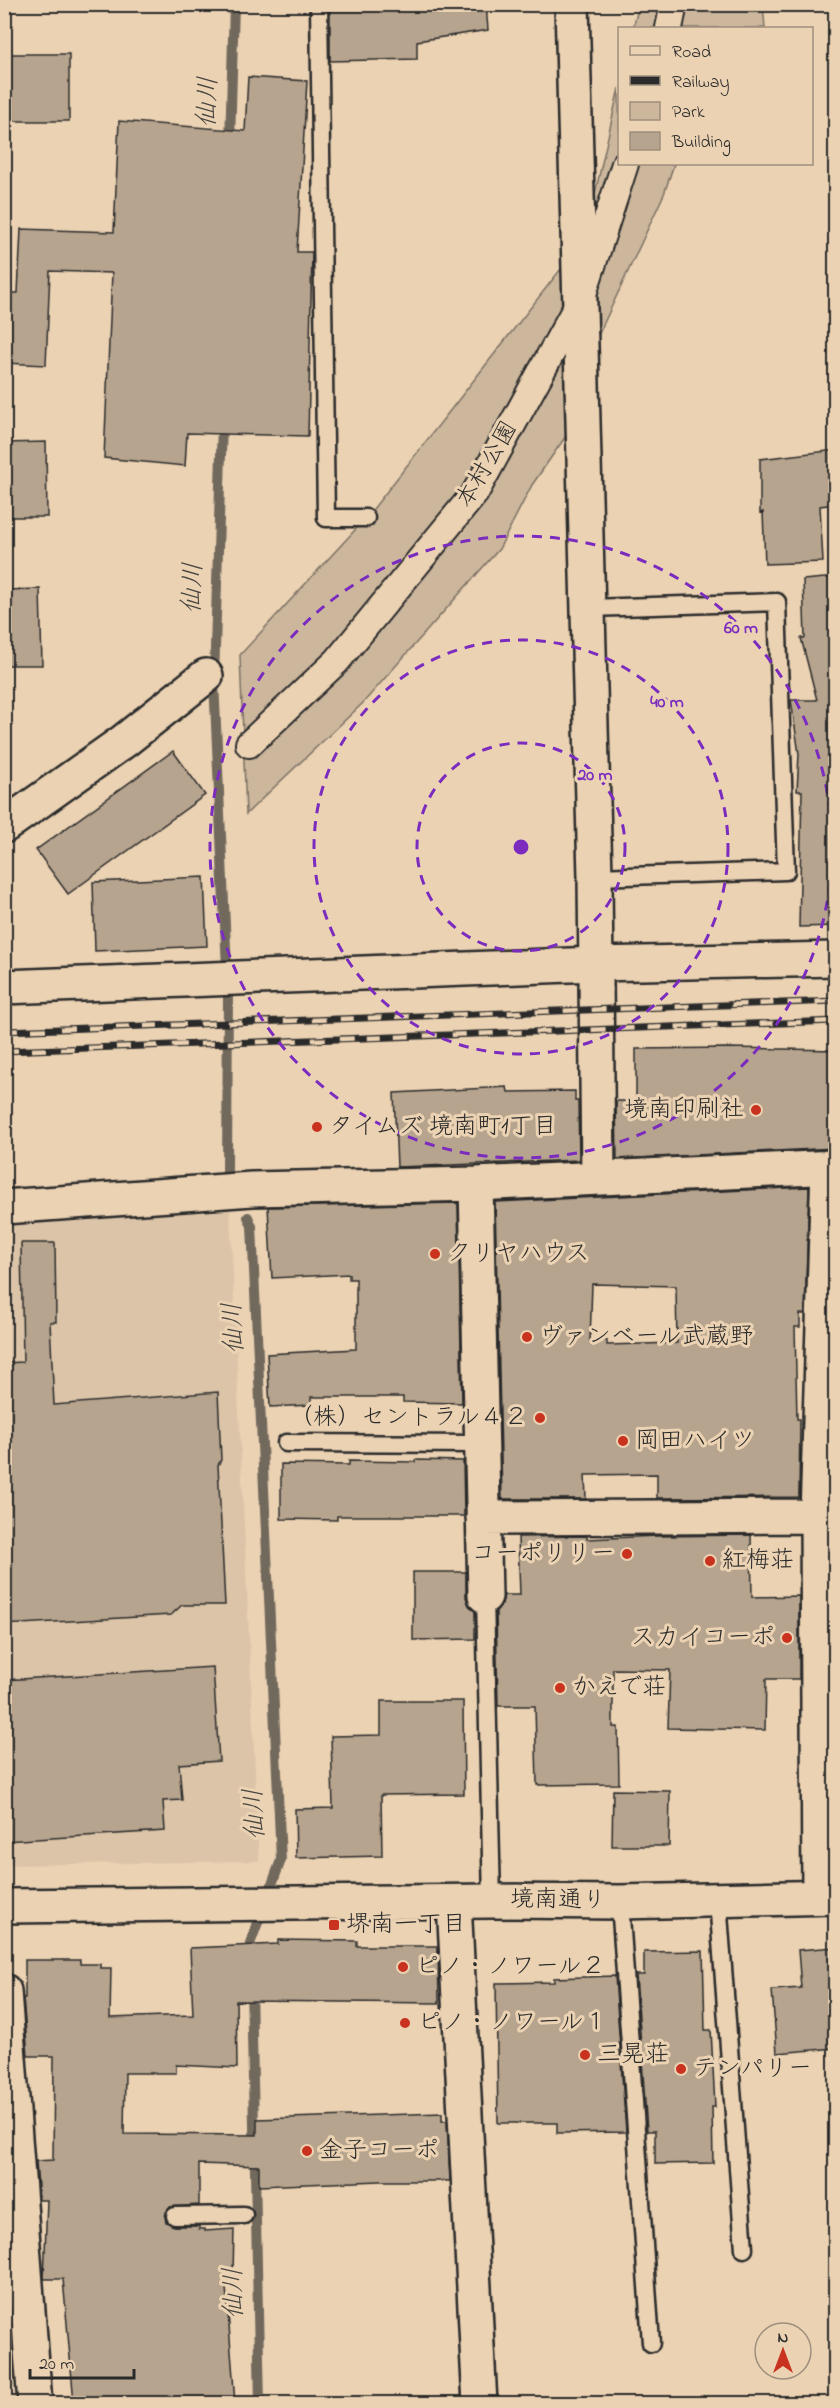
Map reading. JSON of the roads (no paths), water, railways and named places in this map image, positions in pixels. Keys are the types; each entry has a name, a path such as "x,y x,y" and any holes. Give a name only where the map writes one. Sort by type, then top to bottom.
{"street":[{"path":"572,4 582,297 596,878 598,1178"},
{"path":"669,27 674,4"},
{"name":"本村公園","path":"249,744 337,661 475,493 582,297 625,165"},
{"path":"4,826 124,741 206,676"},
{"path":"4,987 596,964 836,959"},
{"path":"4,1207 252,1189 476,1184 832,1167 817,1516 827,1639 827,1897"},
{"path":"476,1184 485,1596"},
{"path":"483,1518 817,1516"},
{"name":"境南通り","path":"4,1906 492,1901 620,1902 827,1897"},
{"path":"454,1902 480,2403"},
{"path":"4,1991 36,2403"}],"lane":[{"path":"319,4 326,519 366,519"},
{"path":"589,608 777,602 786,871 596,878"},
{"path":"286,1443 482,1444"},
{"path":"485,1596 492,1901"},
{"path":"718,1900 744,2249"},
{"path":"620,1902 651,2343"},
{"path":"176,2216 244,2215"}],"waterway":[{"name":"仙川","path":"230,142 234,4"},
{"name":"仙川","path":"222,422 214,680 228,992 227,1173"},
{"name":"仙川","path":"248,1217 252,1226 281,1860 250,1944 250,1960"},
{"name":"仙川","path":"251,1987 260,2404"}],"railway":[{"path":"4,1031 836,1001"},
{"path":"4,1051 836,1021"}],"place":[{"name":"境南印刷社","path":"756,1110"},
{"name":"タイムズ 境南町1丁目","path":"317,1127"},
{"name":"クリヤハウス","path":"435,1254"},
{"name":"ヴァンベール武蔵野","path":"527,1337"},
{"name":"（株）セントラル４２","path":"540,1418"},
{"name":"岡田ハイツ","path":"623,1441"},
{"name":"コーポリリー","path":"627,1554"},
{"name":"紅梅荘","path":"710,1561"},
{"name":"スカイコーポ","path":"787,1638"},
{"name":"かえで荘","path":"560,1688"},
{"name":"堺南一丁目","path":"334,1925"},
{"name":"ピノ・ノワール２","path":"403,1967"},
{"name":"ピノ・ノワール１","path":"405,2023"},
{"name":"三晃荘","path":"585,2055"},
{"name":"テンパリー","path":"681,2069"},
{"name":"金子コーポ","path":"307,2151"}]}
